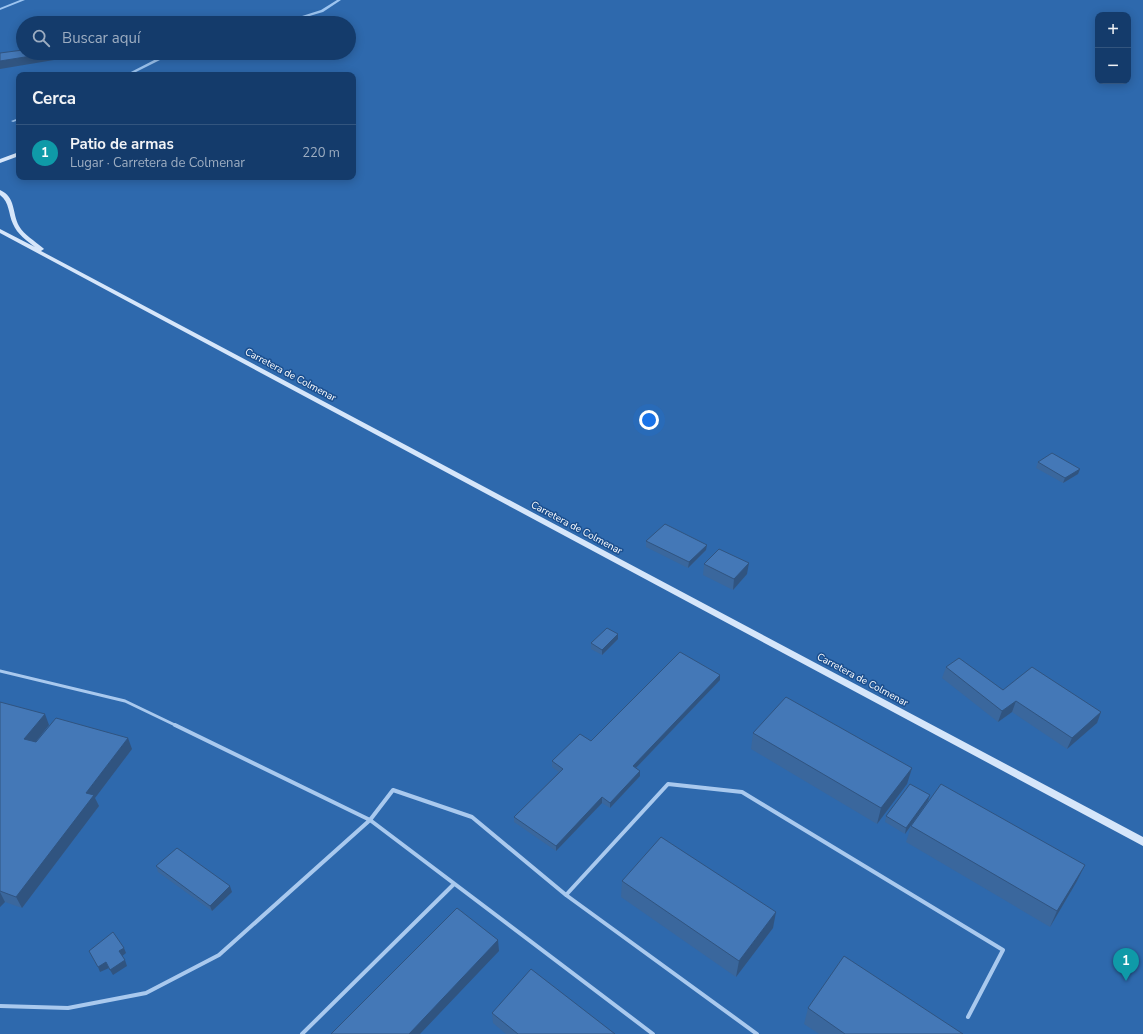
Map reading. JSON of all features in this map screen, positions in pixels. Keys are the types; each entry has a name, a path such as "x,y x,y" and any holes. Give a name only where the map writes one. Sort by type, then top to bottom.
{"street":[{"path":"0,161 16,155"},
{"path":"0,192 12,204 14,218 19,230 56,261"},
{"name":"Carretera de Colmenar","path":"0,231 1143,842"}],"lane":[{"path":"0,671 125,701 370,820 653,1034"},
{"path":"566,895 668,784 742,792 1003,950 968,1017"},
{"path":"0,1006 68,1008 146,993 219,955 370,820 393,790 472,817 566,895 757,1034"},
{"path":"302,1034 454,884"}],"shaded area":[{"path":"0,0 1143,0 1143,1034 0,1034"}],"building":[{"path":"16,51 16,58 0,61 0,53"},
{"path":"1052,453 1080,469 1065,478 1038,462"},
{"path":"665,524 707,545 689,562 646,541"},
{"path":"719,549 749,563 734,579 704,564"},
{"path":"607,628 618,634 602,650 591,643"},
{"path":"680,652 720,675 633,766 640,771 610,803 602,797 556,846 514,817 563,769 552,761 580,734 591,741"},
{"path":"959,658 1003,690 1032,667 1101,712 1072,738 1016,701 1002,711 946,667"},
{"path":"786,697 912,768 881,808 753,733"},
{"path":"0,702 45,714 24,739 36,742 56,718 128,738 86,793 94,795 16,897 0,891"},
{"path":"910,784 930,795 906,828 886,816"},
{"path":"941,784 1085,865 1057,911 911,826"},
{"path":"661,837 776,912 739,961 622,881"},
{"path":"177,848 230,886 210,906 156,866"},
{"path":"457,908 498,940 409,1034 331,1034"},
{"path":"113,932 124,948 119,951 125,960 110,970 106,962 98,967 89,951"},
{"path":"844,956 963,1034 845,1034 808,1008"},
{"path":"531,969 615,1034 518,1034 492,1013"}],"waterway":[{"path":"0,9 23,0"},
{"path":"305,16 322,11 339,0"},
{"path":"133,72 157,60"}],"place":[{"name":"Patio de armas","path":"1126,981"}]}
